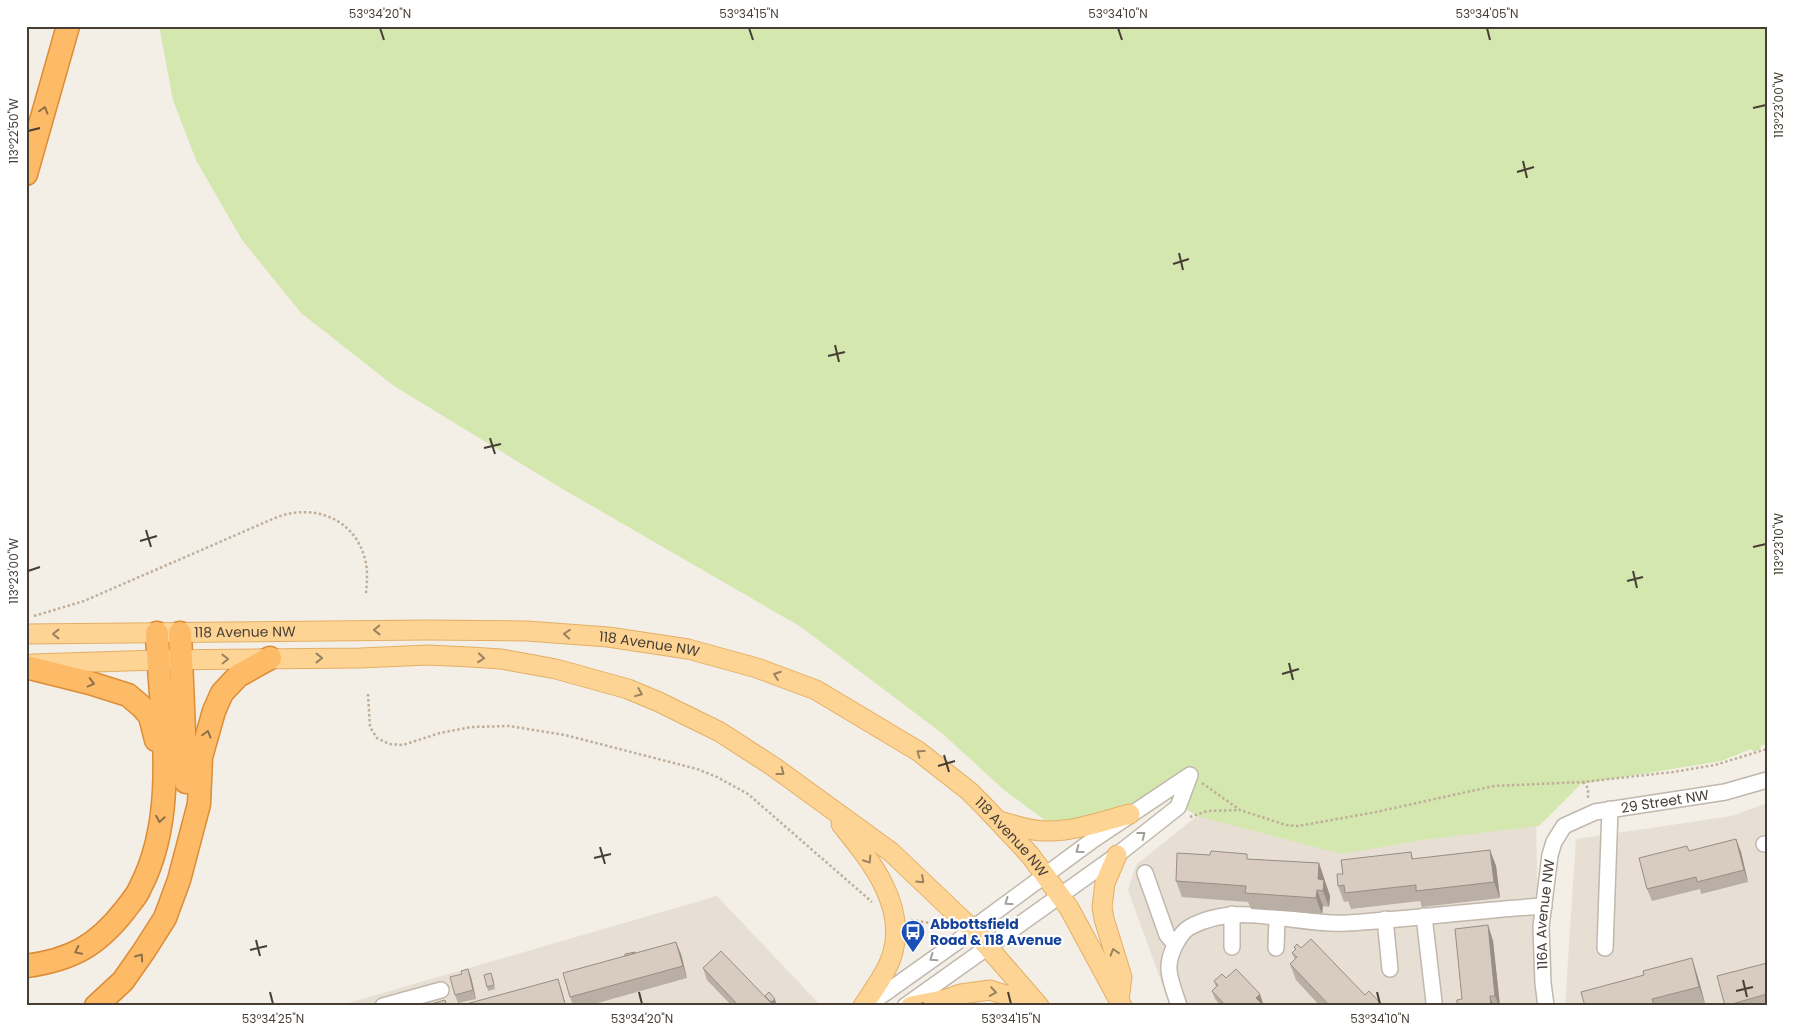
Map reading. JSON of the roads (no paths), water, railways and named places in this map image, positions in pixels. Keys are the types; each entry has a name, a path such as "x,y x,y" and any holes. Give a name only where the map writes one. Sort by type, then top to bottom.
{"highway":[{"path":"26,174 68,26"},
{"path":"26,966 48,963 81,951 111,927 140,889 155,851 163,804 164,770 157,633"},
{"path":"180,633 186,755 186,850"},
{"path":"96,1006 123,981 165,918 179,880 198,804 200,757 214,711 222,693 238,676 270,658"},
{"path":"26,666 128,695 150,716 164,770"}],"main road":[{"name":"118 Avenue NW","path":"26,634 426,630 527,631 608,637 688,649 757,668 816,690 918,751 969,791 1030,855 1060,895 1121,1003"},
{"name":"118 Avenue NW","path":"26,666 158,660 360,658 428,655 501,659 597,679 659,702 720,732 774,767 891,852 972,929 1039,1006"},
{"path":"827,807 860,848 879,876 891,899 895,918 896,936 893,952 886,970 865,1006"},
{"path":"998,821 1049,832 1075,828 1130,814"},
{"path":"1117,855 1105,884 1102,906 1104,919 1122,977 1121,1003"},
{"path":"911,1006 947,999 961,994 990,990 1018,998 1028,1006"}],"street":[{"path":"865,1006 957,942 1085,845 1190,775 1178,807 1117,855 906,1006"},
{"name":"29 Street NW","path":"1564,826 1595,812 1724,792 1767,780"},
{"path":"1605,948 1610,809"},
{"name":"116A Avenue NW","path":"1546,1006 1543,983 1541,927 1550,855 1554,842 1564,826"},
{"path":"1145,873 1167,935 1175,944"},
{"path":"1179,1006 1169,969 1175,944 1189,927 1232,914 1345,923 1544,906"},
{"path":"1232,914 1232,947"},
{"path":"1424,916 1433,1006"},
{"path":"1276,948 1277,918"},
{"path":"1384,919 1390,969"},
{"path":"383,1006 441,990"}],"place":[{"name":"Abbottsfield Road & 118 Avenue","path":"913,953"}]}
